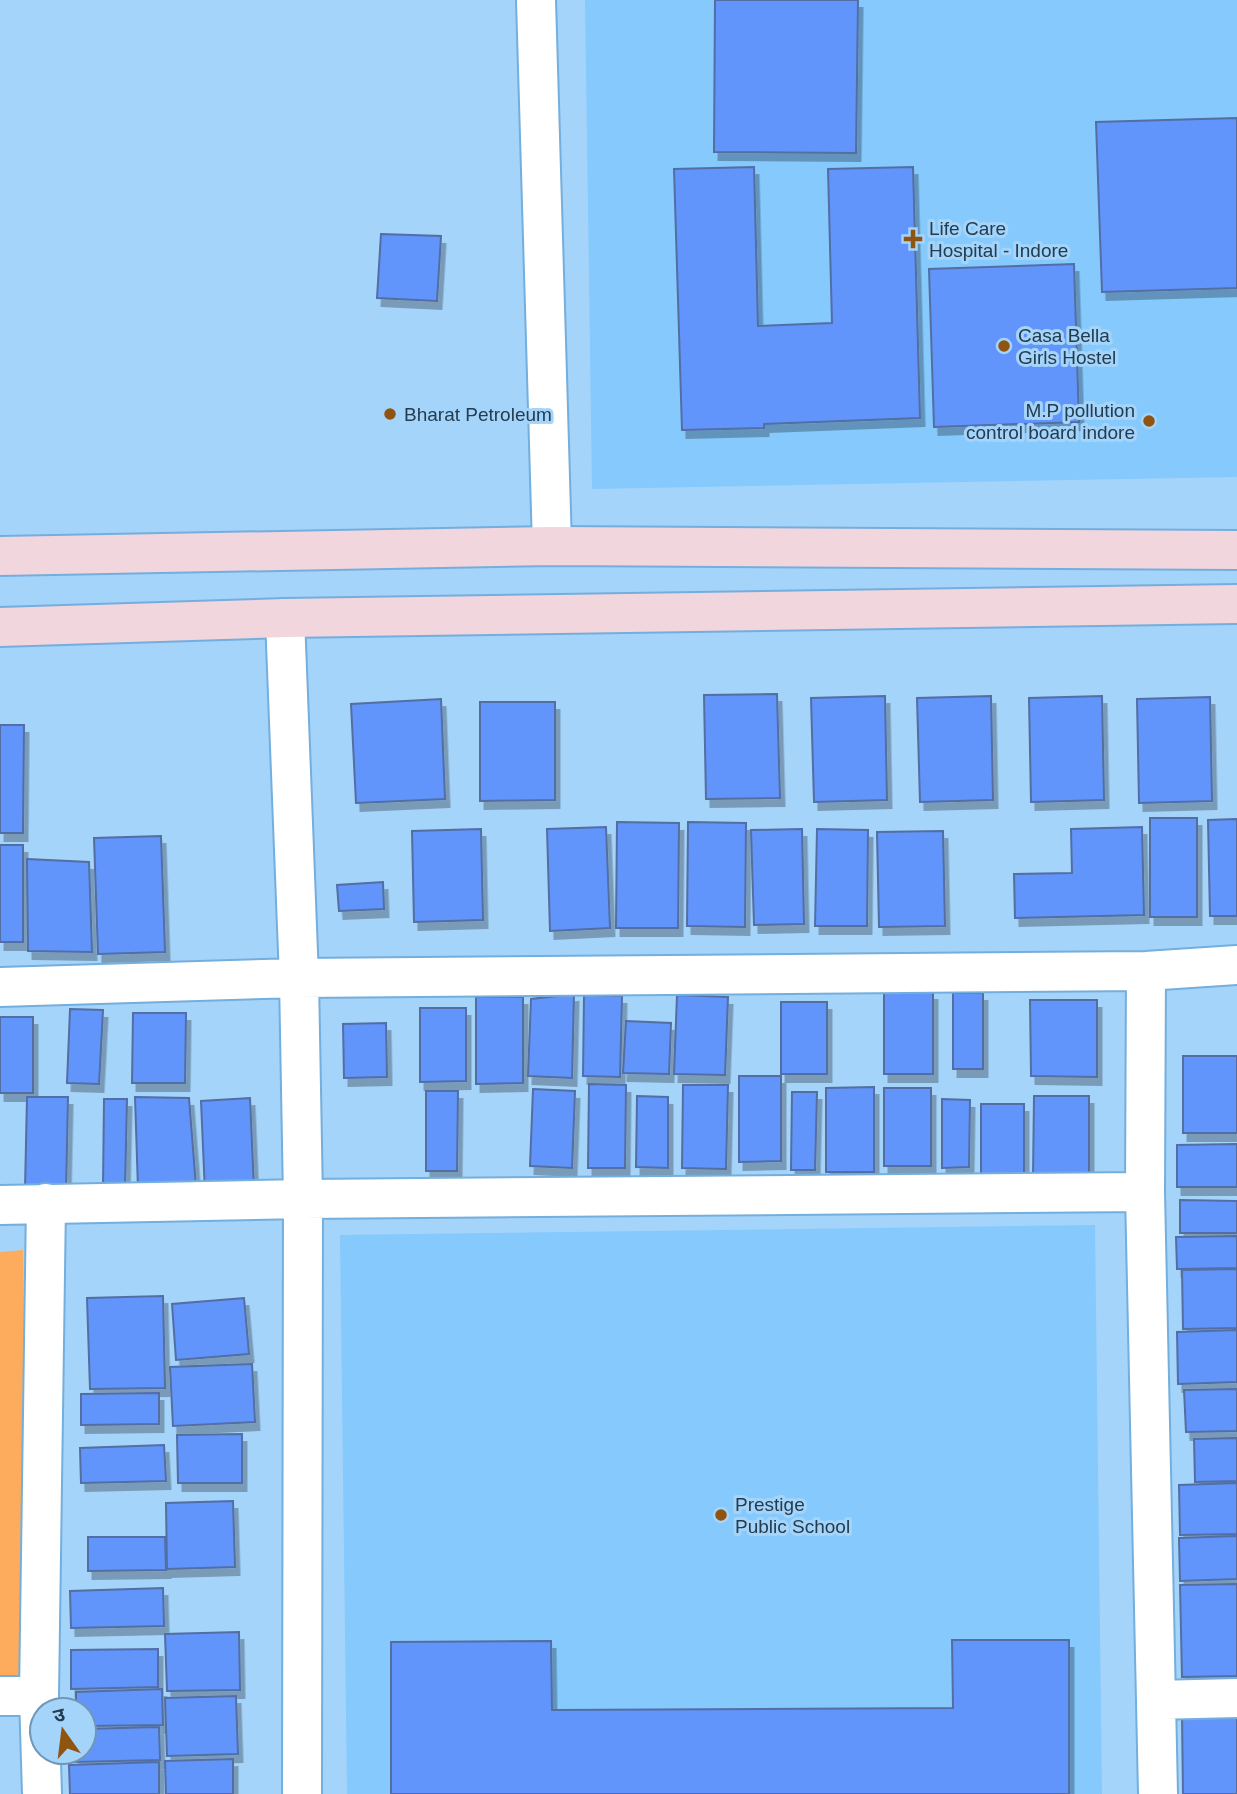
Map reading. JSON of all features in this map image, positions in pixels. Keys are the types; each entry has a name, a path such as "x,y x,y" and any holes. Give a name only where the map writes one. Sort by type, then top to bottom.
{"main road":[{"path":"0,556 552,545 1237,550"},
{"path":"0,627 285,618 1237,604"}],"street":[{"path":"536,0 552,545"},
{"path":"285,618 299,978 303,1199 302,1794"},
{"path":"0,987 299,978 1146,971 1237,965"},
{"path":"1146,971 1145,1192 1158,1794"},
{"path":"0,1205 303,1199 1145,1192"},
{"path":"39,1696 46,1203"},
{"path":"0,1696 28,1696"},
{"path":"1156,1700 1237,1698"},
{"path":"41,1766 42,1794"}],"shaded area":[{"name":"Life Care Hospital - Indore","path":"585,0 1237,0 1237,477 592,489"},
{"name":"Prestige Public School","path":"1095,1225 1102,1794 347,1794 340,1235"},
{"path":"23,1250 28,1677 0,1678 0,1252"}],"building":[{"path":"715,0 858,0 856,153 714,152"},
{"path":"1237,118 1237,288 1102,292 1096,122"},
{"path":"754,167 758,326 832,323 828,169 913,167 920,418 764,424 764,428 682,430 674,169"},
{"path":"381,234 441,236 437,301 377,298"},
{"name":"Casa Bella Girls Hostel","path":"1074,264 1079,422 934,427 929,269"},
{"path":"777,694 780,798 706,799 704,695"},
{"path":"885,696 887,800 814,802 811,698"},
{"path":"991,696 993,800 920,802 917,698"},
{"path":"1102,696 1104,800 1031,802 1029,698"},
{"path":"1210,697 1212,801 1139,803 1137,699"},
{"path":"441,699 445,799 356,803 351,704"},
{"path":"480,702 555,702 555,800 480,801"},
{"path":"0,725 24,725 23,833 0,833"},
{"path":"1150,818 1197,818 1197,917 1150,917"},
{"path":"1237,819 1237,916 1210,916 1208,820"},
{"path":"617,822 679,823 678,928 616,928"},
{"path":"688,822 746,823 745,927 687,926"},
{"path":"606,827 610,928 550,931 547,829"},
{"path":"1142,827 1144,915 1015,918 1014,874 1072,873 1071,829"},
{"path":"481,829 483,920 414,922 412,831"},
{"path":"802,829 804,924 754,925 751,830"},
{"path":"817,829 868,830 867,926 815,926"},
{"path":"943,831 945,926 879,927 877,832"},
{"path":"161,836 165,952 98,954 94,838"},
{"path":"0,845 23,845 23,942 0,942"},
{"path":"27,859 89,862 92,952 28,951"},
{"path":"383,882 384,909 339,911 337,885"},
{"path":"884,992 933,992 933,1074 884,1074"},
{"path":"953,993 983,993 983,1069 953,1069"},
{"path":"574,994 572,1078 528,1076 531,999"},
{"path":"584,995 622,996 620,1077 583,1076"},
{"path":"677,995 728,997 725,1075 674,1074"},
{"path":"476,997 523,997 523,1083 476,1084"},
{"path":"1030,1000 1097,1000 1097,1077 1031,1076"},
{"path":"781,1002 827,1002 827,1074 781,1074"},
{"path":"420,1008 466,1008 466,1081 420,1082"},
{"path":"70,1009 103,1010 99,1084 67,1083"},
{"path":"133,1013 186,1013 185,1083 132,1083"},
{"path":"0,1017 33,1017 33,1093 0,1093"},
{"path":"626,1021 671,1023 669,1074 623,1073"},
{"path":"386,1023 387,1077 344,1078 343,1024"},
{"path":"1183,1056 1237,1056 1237,1133 1183,1133"},
{"path":"739,1076 781,1076 781,1161 739,1162"},
{"path":"589,1084 626,1085 625,1168 588,1168"},
{"path":"683,1085 728,1085 726,1169 682,1168"},
{"path":"874,1087 874,1172 826,1172 826,1088"},
{"path":"884,1088 931,1088 931,1166 884,1166"},
{"path":"533,1089 575,1091 572,1168 530,1166"},
{"path":"426,1091 458,1091 457,1171 426,1171"},
{"path":"792,1092 817,1092 815,1170 791,1170"},
{"path":"637,1096 668,1097 668,1168 636,1167"},
{"path":"1034,1096 1089,1096 1089,1177 1033,1177"},
{"path":"27,1097 68,1097 66,1190 25,1189"},
{"path":"135,1097 189,1098 196,1187 138,1189"},
{"path":"250,1098 254,1190 205,1193 201,1101"},
{"path":"104,1099 127,1099 125,1187 103,1186"},
{"path":"942,1099 970,1100 969,1167 942,1168"},
{"path":"981,1104 1024,1104 1024,1175 981,1175"},
{"path":"1237,1144 1237,1187 1177,1187 1177,1145"},
{"path":"1180,1200 1237,1201 1237,1233 1180,1233"},
{"path":"1237,1236 1237,1268 1177,1269 1176,1237"},
{"path":"1237,1269 1237,1328 1183,1329 1182,1270"},
{"path":"163,1296 165,1388 90,1389 87,1298"},
{"path":"244,1298 249,1354 176,1360 172,1304"},
{"path":"1237,1330 1237,1382 1178,1384 1177,1332"},
{"path":"252,1364 255,1422 173,1426 170,1367"},
{"path":"1237,1389 1237,1431 1186,1432 1184,1390"},
{"path":"159,1393 159,1424 81,1425 81,1394"},
{"path":"242,1434 242,1483 178,1483 177,1435"},
{"path":"1237,1438 1237,1481 1195,1482 1194,1439"},
{"path":"164,1445 166,1481 81,1483 80,1448"},
{"path":"1237,1483 1237,1534 1180,1535 1179,1485"},
{"path":"233,1501 235,1567 167,1569 166,1503"},
{"path":"1237,1536 1237,1579 1180,1581 1179,1538"},
{"path":"88,1537 165,1537 166,1570 88,1571"},
{"path":"1237,1584 1237,1676 1182,1677 1180,1585"},
{"path":"163,1588 164,1626 71,1628 70,1591"},
{"path":"239,1632 240,1690 167,1691 165,1634"},
{"path":"952,1640 1069,1640 1069,1794 391,1794 391,1642 551,1641 552,1710 953,1708"},
{"path":"158,1649 158,1687 71,1689 71,1650"},
{"path":"162,1689 163,1725 98,1726 98,1696 76,1696 76,1692"},
{"path":"236,1696 238,1754 167,1756 165,1698"},
{"path":"1182,1716 1237,1716 1237,1794 1183,1794"},
{"path":"159,1727 160,1760 98,1761 98,1729"},
{"path":"233,1759 233,1794 166,1794 165,1761"},
{"path":"159,1762 159,1794 70,1794 69,1766"}],"place":[{"name":"Life Care Hospital - Indore","path":"913,239"},
{"name":"Casa Bella Girls Hostel","path":"1004,346"},
{"name":"Bharat Petroleum","path":"390,414"},
{"name":"M.P pollution control board indore","path":"1149,421"},
{"name":"Prestige Public School","path":"721,1515"}]}
